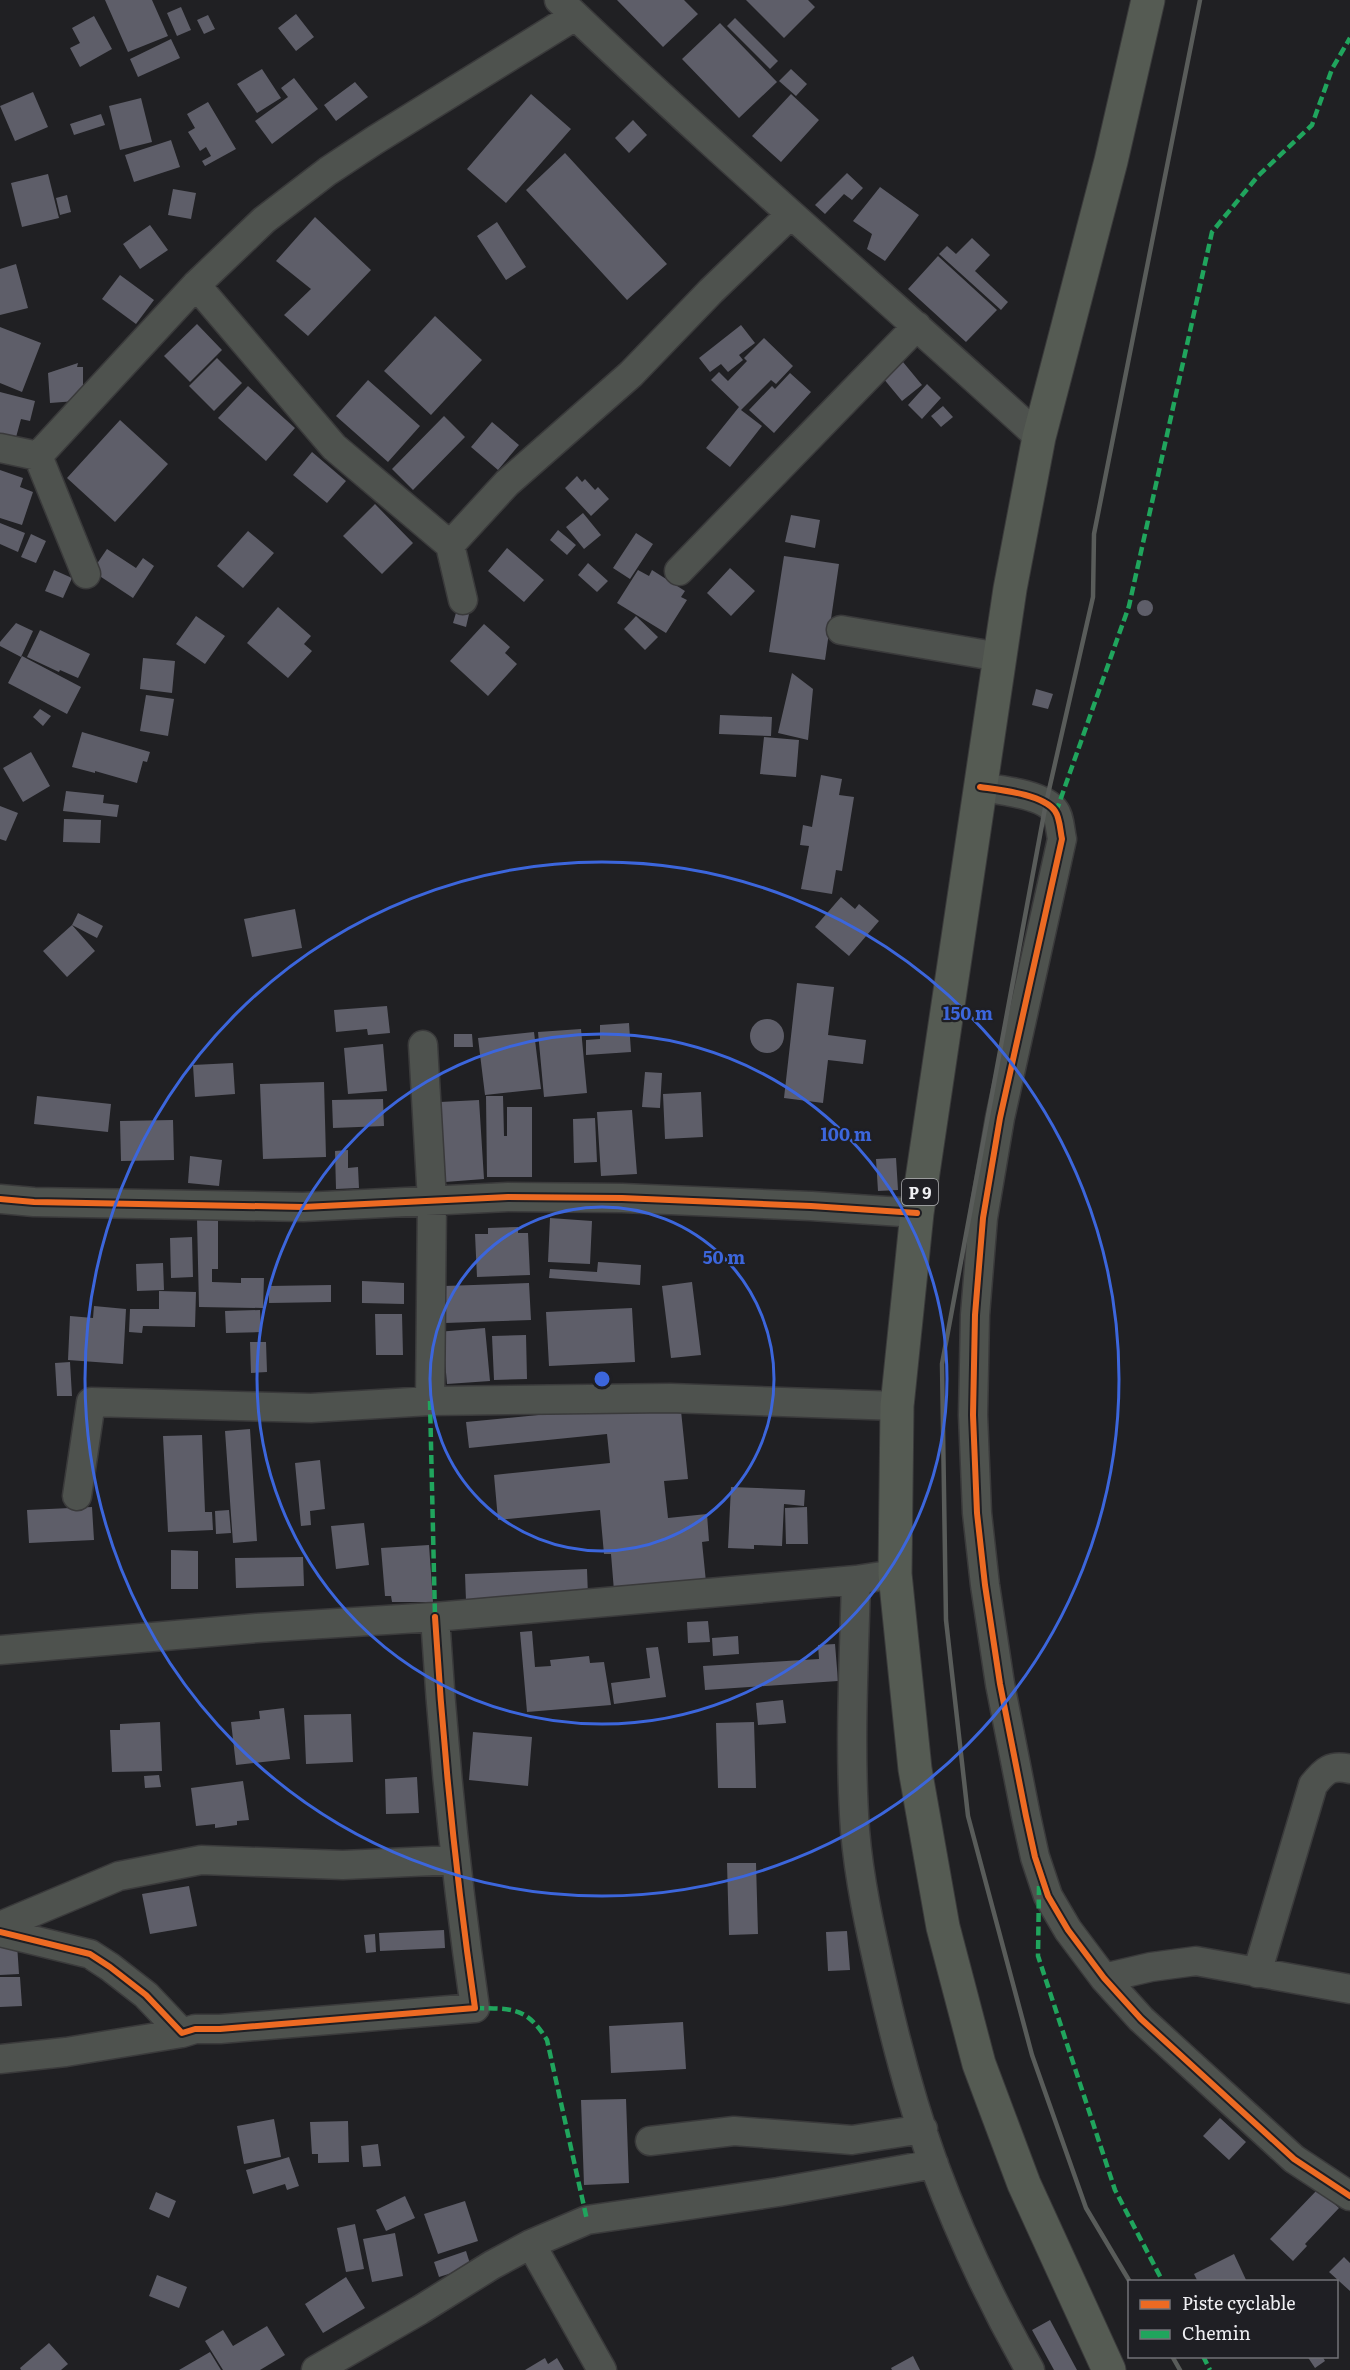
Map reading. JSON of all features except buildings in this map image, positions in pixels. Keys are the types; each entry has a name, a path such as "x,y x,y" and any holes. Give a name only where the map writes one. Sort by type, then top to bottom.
{"main road":[{"name":"P 9","path":"1109,2370 1024,2184 979,2064 943,1927 915,1769 895,1574 897,1406 916,1213 1010,589 1039,437 1111,161 1148,0"}],"street":[{"path":"38,456 196,285 264,220 328,171 517,50 567,8 790,215 1039,437"},
{"path":"450,545 507,483 631,374 711,291 790,215"},
{"path":"196,285 334,447 450,545 463,600"},
{"path":"679,571 917,326"},
{"path":"0,448 38,456"},
{"path":"38,456 86,574"},
{"path":"841,630 1000,657"},
{"path":"980,788 1016,793 1046,803 1056,812 1062,839 1000,1118 983,1218 975,1315 973,1415 977,1513 1000,1684 1035,1857 1048,1896 1068,1930 1104,1978 1141,2019 1294,2159 1350,2196"},
{"path":"423,1045 432,1200 430,1401"},
{"path":"0,1199 34,1202 303,1207 508,1197 622,1198 916,1213"},
{"path":"77,1496 90,1402 311,1408 430,1401 670,1398 897,1406"},
{"path":"0,1650 257,1628 435,1617 856,1580 895,1574"},
{"path":"856,1580 853,1686 855,1831 868,1922 895,2038 934,2164 1010,2335 1030,2370"},
{"path":"0,2059 66,2052 182,2033 195,2028 220,2029 475,2008 455,1860 435,1617"},
{"path":"1257,1973 1313,1785 1324,1771 1331,1767 1350,1769"},
{"path":"0,1926 120,1876 201,1860 343,1865 455,1860"},
{"path":"0,1932 90,1954 146,1995 182,2033"},
{"path":"1104,1978 1151,1967 1196,1961 1350,1989"},
{"path":"650,2141 734,2131 852,2140 923,2129"},
{"path":"316,2370 531,2244 587,2220 767,2194 934,2164"},
{"path":"531,2244 602,2370"}],"railway":[{"path":"1129,2280 1086,2208 1032,2055 968,1816 946,1620 942,1364 1046,803 1093,597 1094,534 1200,0"},
{"path":"1173,2358 1180,2370"}],"marked path":[{"path":"1056,812 1129,606 1212,232 1258,176 1312,125 1332,69 1350,38"},
{"path":"430,1401 435,1617"},
{"path":"1039,1886 1038,1956 1115,2190 1162,2280"},
{"path":"475,2008 509,2010 525,2015 547,2040 587,2220"},
{"path":"1204,2358 1210,2370"}],"cycle path":[{"path":"980,787 1009,791 1041,800 1049,805 1058,817 1062,839 1000,1118 983,1218 975,1315 973,1415 977,1513 1000,1684 1035,1857 1048,1896 1068,1930 1104,1978 1141,2019 1294,2159 1350,2196"},
{"path":"0,1199 34,1202 303,1207 508,1197 622,1198 917,1213"},
{"path":"0,1932 90,1954 146,1995 182,2033 195,2029 220,2029 475,2008 451,1813 435,1617"}]}
